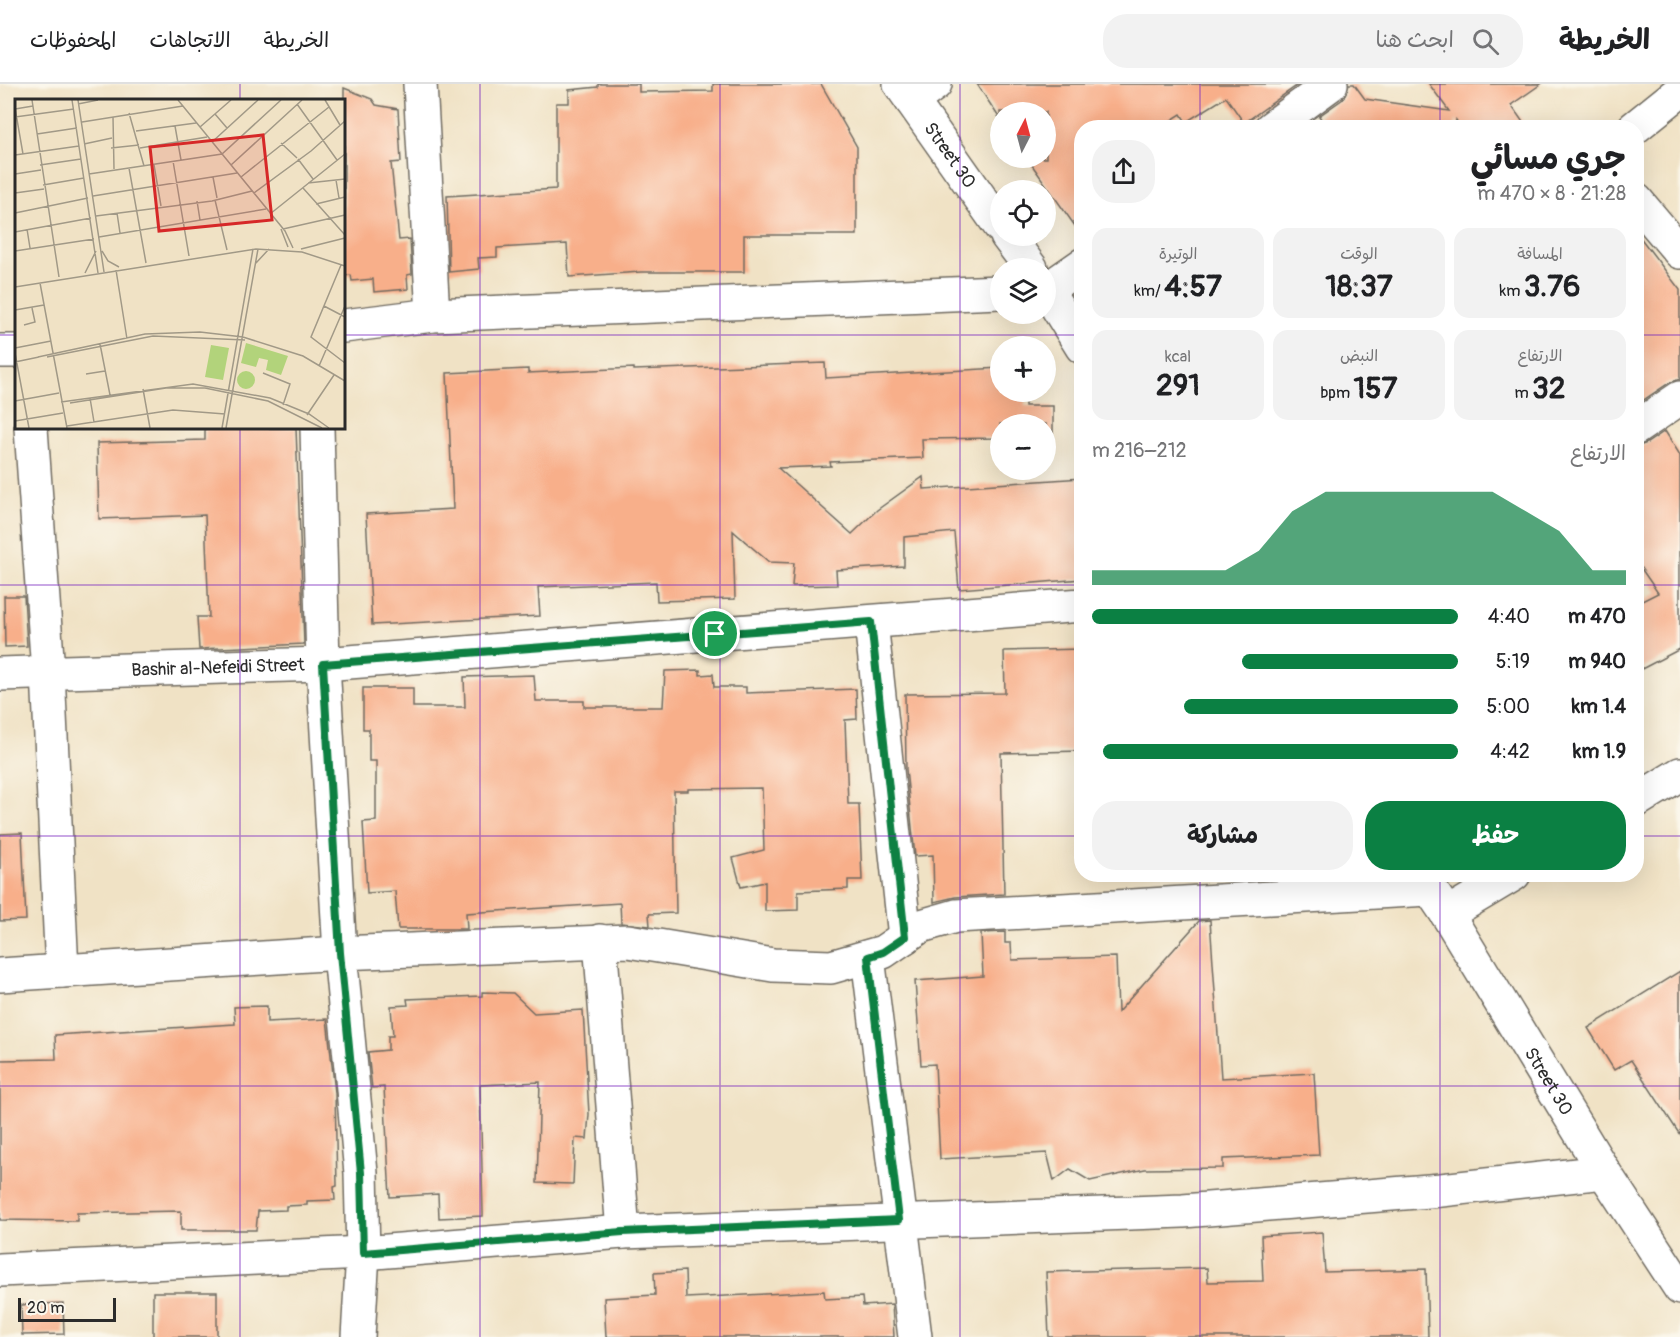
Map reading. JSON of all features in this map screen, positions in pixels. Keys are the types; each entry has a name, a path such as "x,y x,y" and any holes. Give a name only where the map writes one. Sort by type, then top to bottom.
{"street":[{"path":"420,84 433,315"},
{"path":"1282,120 1331,84"},
{"name":"Street 30","path":"916,90 990,210"},
{"path":"1644,120 1680,91"},
{"path":"1644,209 1680,252"},
{"path":"1056,278 1074,269"},
{"path":"345,326 433,315 990,292"},
{"path":"1056,307 1074,335"},
{"path":"1644,423 1680,398"},
{"path":"31,429 48,672 62,971"},
{"path":"317,429 323,664 340,953 361,1173 363,1253 358,1337"},
{"name":"Bashir al-Nefeidi Street","path":"0,674 323,664 1074,606"},
{"path":"871,622 905,937"},
{"path":"1644,796 1680,774"},
{"path":"0,975 340,953 600,941 651,943 773,965 831,967 883,952 936,920 956,916 1432,893 1479,882"},
{"name":"Street 30","path":"1432,893 1604,1172 1668,1242 1680,1288"},
{"path":"600,941 623,1232"},
{"path":"868,957 915,1337"},
{"path":"0,1270 363,1253 623,1232 899,1220 1085,1217 1441,1190 1604,1172"}],"building":[{"path":"598,84 639,84 639,92 713,91 713,84 821,84 857,147 857,235 744,235 744,272 641,272 569,277 567,244 497,248 497,257 478,258 479,269 449,272 447,196 556,189 556,103 569,103 569,90 598,87"},
{"path":"977,84 1299,84 1248,120 1242,120 1226,97 1189,120 1185,120 1181,114 1172,120 1074,120 1074,225 1056,199 1056,180 1043,180 1034,168 1056,168 1056,102 990,104"},
{"path":"1349,84 1354,84 1365,99 1449,111 1429,84 1541,84 1511,105 1521,120 1322,120 1319,116 1343,99"},
{"path":"344,88 372,99 376,105 398,109 401,162 391,163 399,240 410,239 412,274 407,275 408,289 374,292 373,279 352,281 351,275 345,276"},
{"path":"1644,243 1680,290 1680,379 1669,383 1644,400"},
{"path":"825,363 826,378 990,369 990,402 1025,402 1025,406 1053,406 1053,414 990,414 990,438 922,439 923,458 830,462 831,466 778,468 852,534 877,510 923,477 924,489 1074,479 1074,580 959,589 954,532 904,537 904,566 836,570 837,585 792,586 794,563 769,562 733,531 735,599 657,601 656,582 538,587 540,616 372,625 366,514 453,509 447,373 528,369 528,373 634,368 634,370"},
{"path":"205,429 296,429 304,644 199,649 197,617 209,617 205,515 99,519 97,443 205,440"},
{"path":"1665,431 1680,455 1680,649 1644,668 1644,600 1658,593 1644,573 1644,444"},
{"path":"4,596 24,596 27,646 5,647"},
{"path":"1074,649 1074,751 1001,753 1004,894 955,897 934,902 933,855 915,856 906,769 905,694 1005,693 1004,651"},
{"path":"700,670 700,675 713,674 714,687 746,687 746,693 856,689 857,719 845,720 848,804 859,804 862,880 848,880 848,889 798,891 798,910 765,911 765,882 741,887 733,858 764,850 762,788 688,789 688,791 674,791 676,913 649,914 650,926 621,923 620,903 466,913 467,929 398,929 395,891 367,893 363,822 376,821 376,761 369,761 369,729 363,729 363,688 413,688 413,707 465,707 464,677 534,675 536,701 584,701 584,707 663,707 665,671"},
{"path":"22,833 26,920 0,921 0,834"},
{"path":"1210,920 1221,1078 1314,1073 1319,1155 1223,1159 1223,1168 1145,1169 1090,1181 1070,1169 1054,1181 1047,1153 940,1159 935,1064 921,1065 915,981 983,976 981,933 1005,932 1005,943 1011,943 1012,960 1116,957 1118,1012 1199,921"},
{"path":"1680,971 1680,1135 1631,1060 1614,1070 1588,1028"},
{"path":"482,992 513,993 534,1013 583,1010 589,1114 587,1139 575,1138 573,1184 537,1183 540,1082 480,1085 483,1216 439,1218 438,1194 390,1197 384,1087 372,1088 368,1052 388,1050 388,1036 393,1036 391,1006 408,1005 407,999 482,996"},
{"path":"267,1006 267,1022 327,1019 335,1093 337,1186 334,1187 335,1200 307,1201 307,1205 286,1206 286,1210 258,1211 256,1230 181,1230 181,1211 77,1213 77,1221 0,1220 0,1060 56,1059 55,1035 235,1024 234,1007"},
{"path":"1322,1232 1325,1272 1426,1269 1428,1337 1049,1337 1046,1272 1207,1268 1208,1282 1263,1281 1261,1236"},
{"path":"685,1271 686,1298 824,1291 825,1299 862,1297 863,1306 892,1304 894,1337 606,1337 604,1298 655,1295 654,1273"},
{"path":"153,1292 217,1292 217,1337 153,1337"},
{"path":"63,1303 64,1334 22,1335 21,1305"}],"route":[{"path":"871,622 905,937 883,952 868,957 899,1220 623,1232 363,1253 361,1173 340,953 323,664 715,634 871,622"}]}
